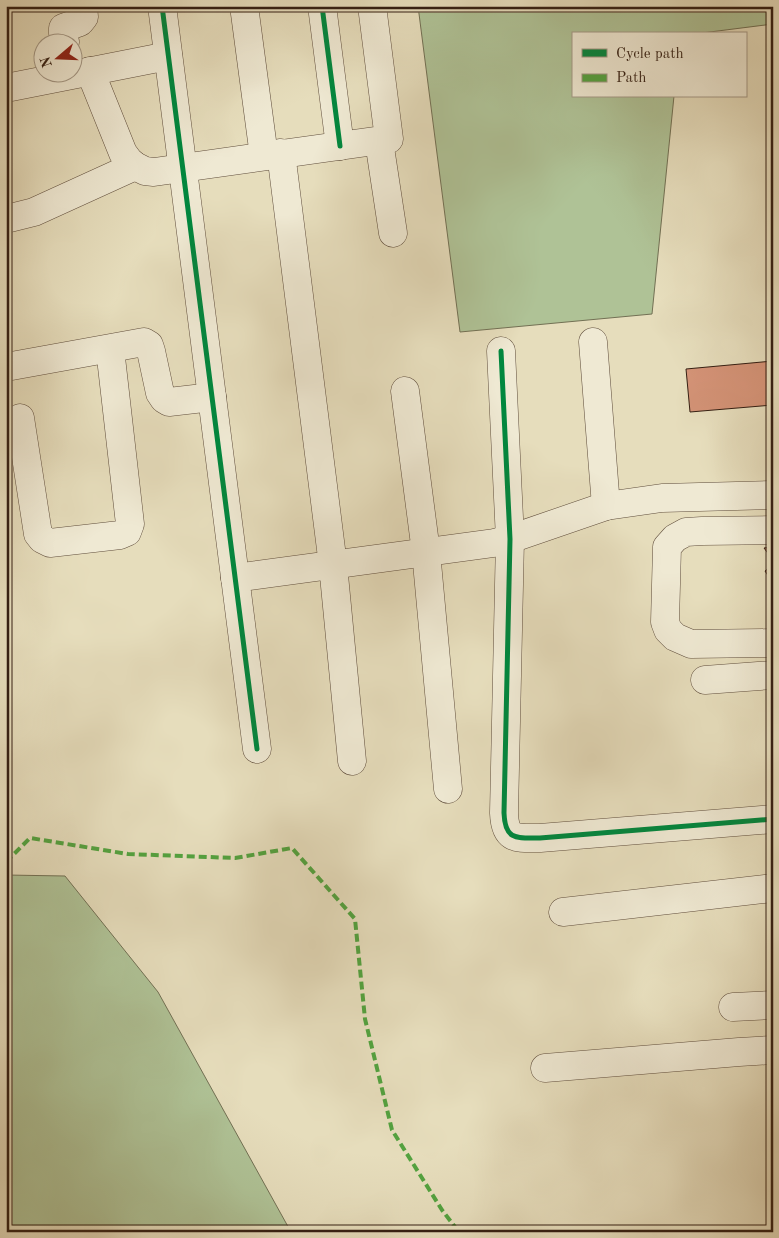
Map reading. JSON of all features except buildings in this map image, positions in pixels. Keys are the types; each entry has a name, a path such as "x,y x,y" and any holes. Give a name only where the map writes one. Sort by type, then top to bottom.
{"street":[{"path":"62,32 63,28 80,22 84,17 83,6"},
{"path":"162,6 257,749"},
{"path":"244,6 273,155 333,565 352,760"},
{"path":"322,6 340,146"},
{"path":"82,78 123,153 135,166 145,171 154,172 389,139 372,6"},
{"path":"82,71 168,56"},
{"path":"6,88 33,82"},
{"path":"379,141 393,234"},
{"path":"6,219 34,212 135,166"},
{"path":"6,367 144,342 149,345 160,393 164,399 169,402 212,397"},
{"path":"593,342 606,506"},
{"path":"20,418 38,534 42,539 50,543 120,535 127,532 130,524 110,349"},
{"path":"501,352 510,539 504,813 506,829 511,835 518,838 540,838 773,819"},
{"path":"405,391 426,552 448,789"},
{"path":"235,578 494,543 606,506 662,498 773,495"},
{"path":"773,530 686,532 675,538 667,547 665,622 668,630 675,637 691,644 773,643"},
{"path":"705,680 773,675"},
{"path":"563,912 773,888"},
{"path":"733,1007 773,1005"},
{"path":"545,1068 773,1050"}],"green space":[{"path":"418,6 773,6 773,24 710,32 572,32 572,98 674,98 652,314 460,332"},
{"path":"6,875 65,876 158,992 291,1232 6,1232"}],"marked path":[{"path":"6,862 30,838 128,854 235,858 292,848 355,919 365,1019 392,1130 442,1210 459,1232"}],"cycle path":[{"path":"162,6 257,749"},
{"path":"322,6 340,146"},
{"path":"501,351 510,539 504,813 507,829 514,836 540,838 773,819"}]}
